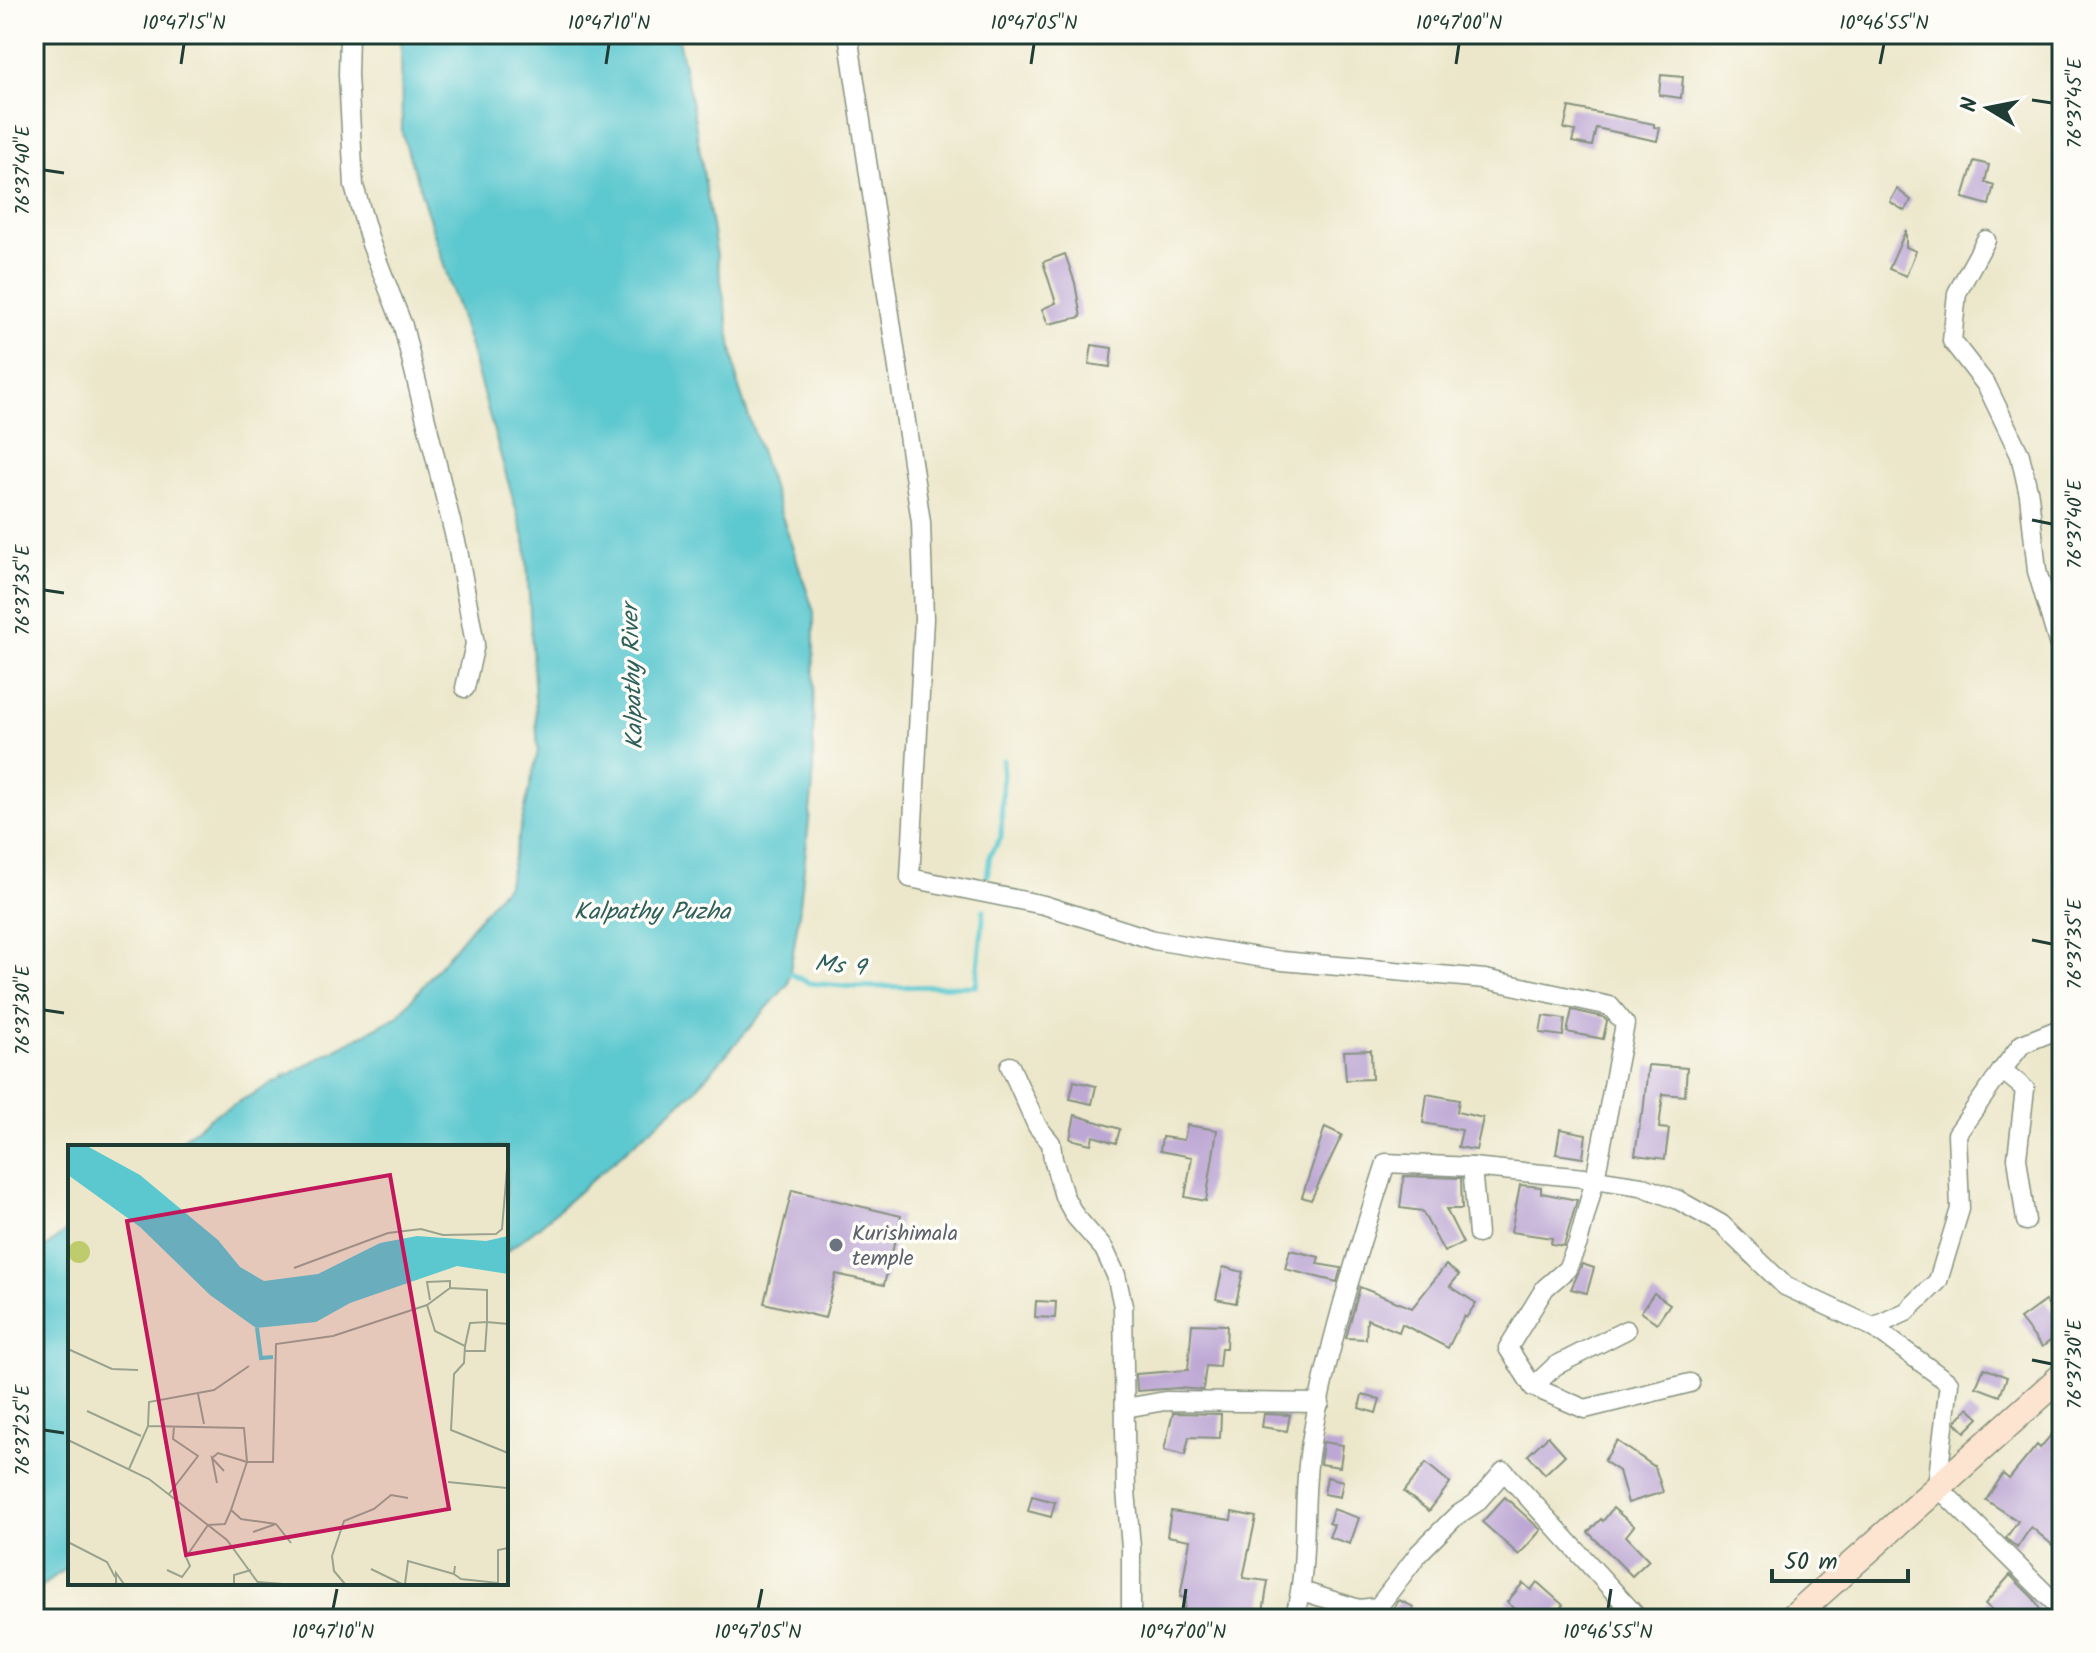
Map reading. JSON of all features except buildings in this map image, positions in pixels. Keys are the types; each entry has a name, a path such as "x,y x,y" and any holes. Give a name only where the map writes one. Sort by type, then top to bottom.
{"main road":[{"path":"1791,1619 2062,1376"}],"street":[{"path":"349,34 354,186 371,244 403,326 458,550 475,644 465,688"},
{"path":"848,34 921,522 924,619 910,878 1044,905 1154,940 1282,961 1485,979 1610,1006 1625,1024 1595,1179 1578,1243 1567,1269 1545,1288 1508,1348 1533,1387 1585,1409 1690,1383"},
{"path":"1986,240 1957,293 1952,341 1987,386 2020,455 2029,495 2037,571 2062,656"},
{"path":"1873,1327 1906,1312 1938,1281 1960,1209 1957,1134 2022,1044 2054,1034 2062,1028"},
{"path":"1010,1066 1037,1126 1051,1143 1064,1196 1075,1216 1104,1249 1116,1275 1123,1306 1131,1619"},
{"path":"2002,1070 2025,1089 2017,1158 2026,1221"},
{"path":"1294,1619 1302,1591 1310,1450 1343,1300 1386,1163 1472,1167 1641,1186 1678,1200 1721,1224 1785,1286 1873,1327 1949,1383 1937,1486 2062,1610"},
{"path":"1472,1167 1478,1234"},
{"path":"1533,1387 1555,1366 1626,1330"},
{"path":"1125,1408 1165,1401 1320,1403"},
{"path":"1302,1591 1359,1609 1378,1607 1419,1553 1456,1516 1476,1503 1504,1471 1639,1619"}],"water":[{"name":"Kalpathy Puzha","path":"401,34 677,34 693,110 738,385 814,612 813,784 788,984 694,1091 508,1250 508,1145 176,1145 212,1116 398,1016 508,883 538,751 526,545 470,347 402,133"},
{"path":"68,1230 68,1566 34,1592 34,1256"}],"waterway":[{"name":"Ms 9","path":"987,877 990,854 1001,838 1003,760"},
{"name":"Ms 9","path":"785,971 809,983 856,987 976,986 984,910"}],"place":[{"name":"Kurishimala temple","path":"836,1245"}],"water label":[{"name":"Kalpathy River","path":"632,677"}]}
